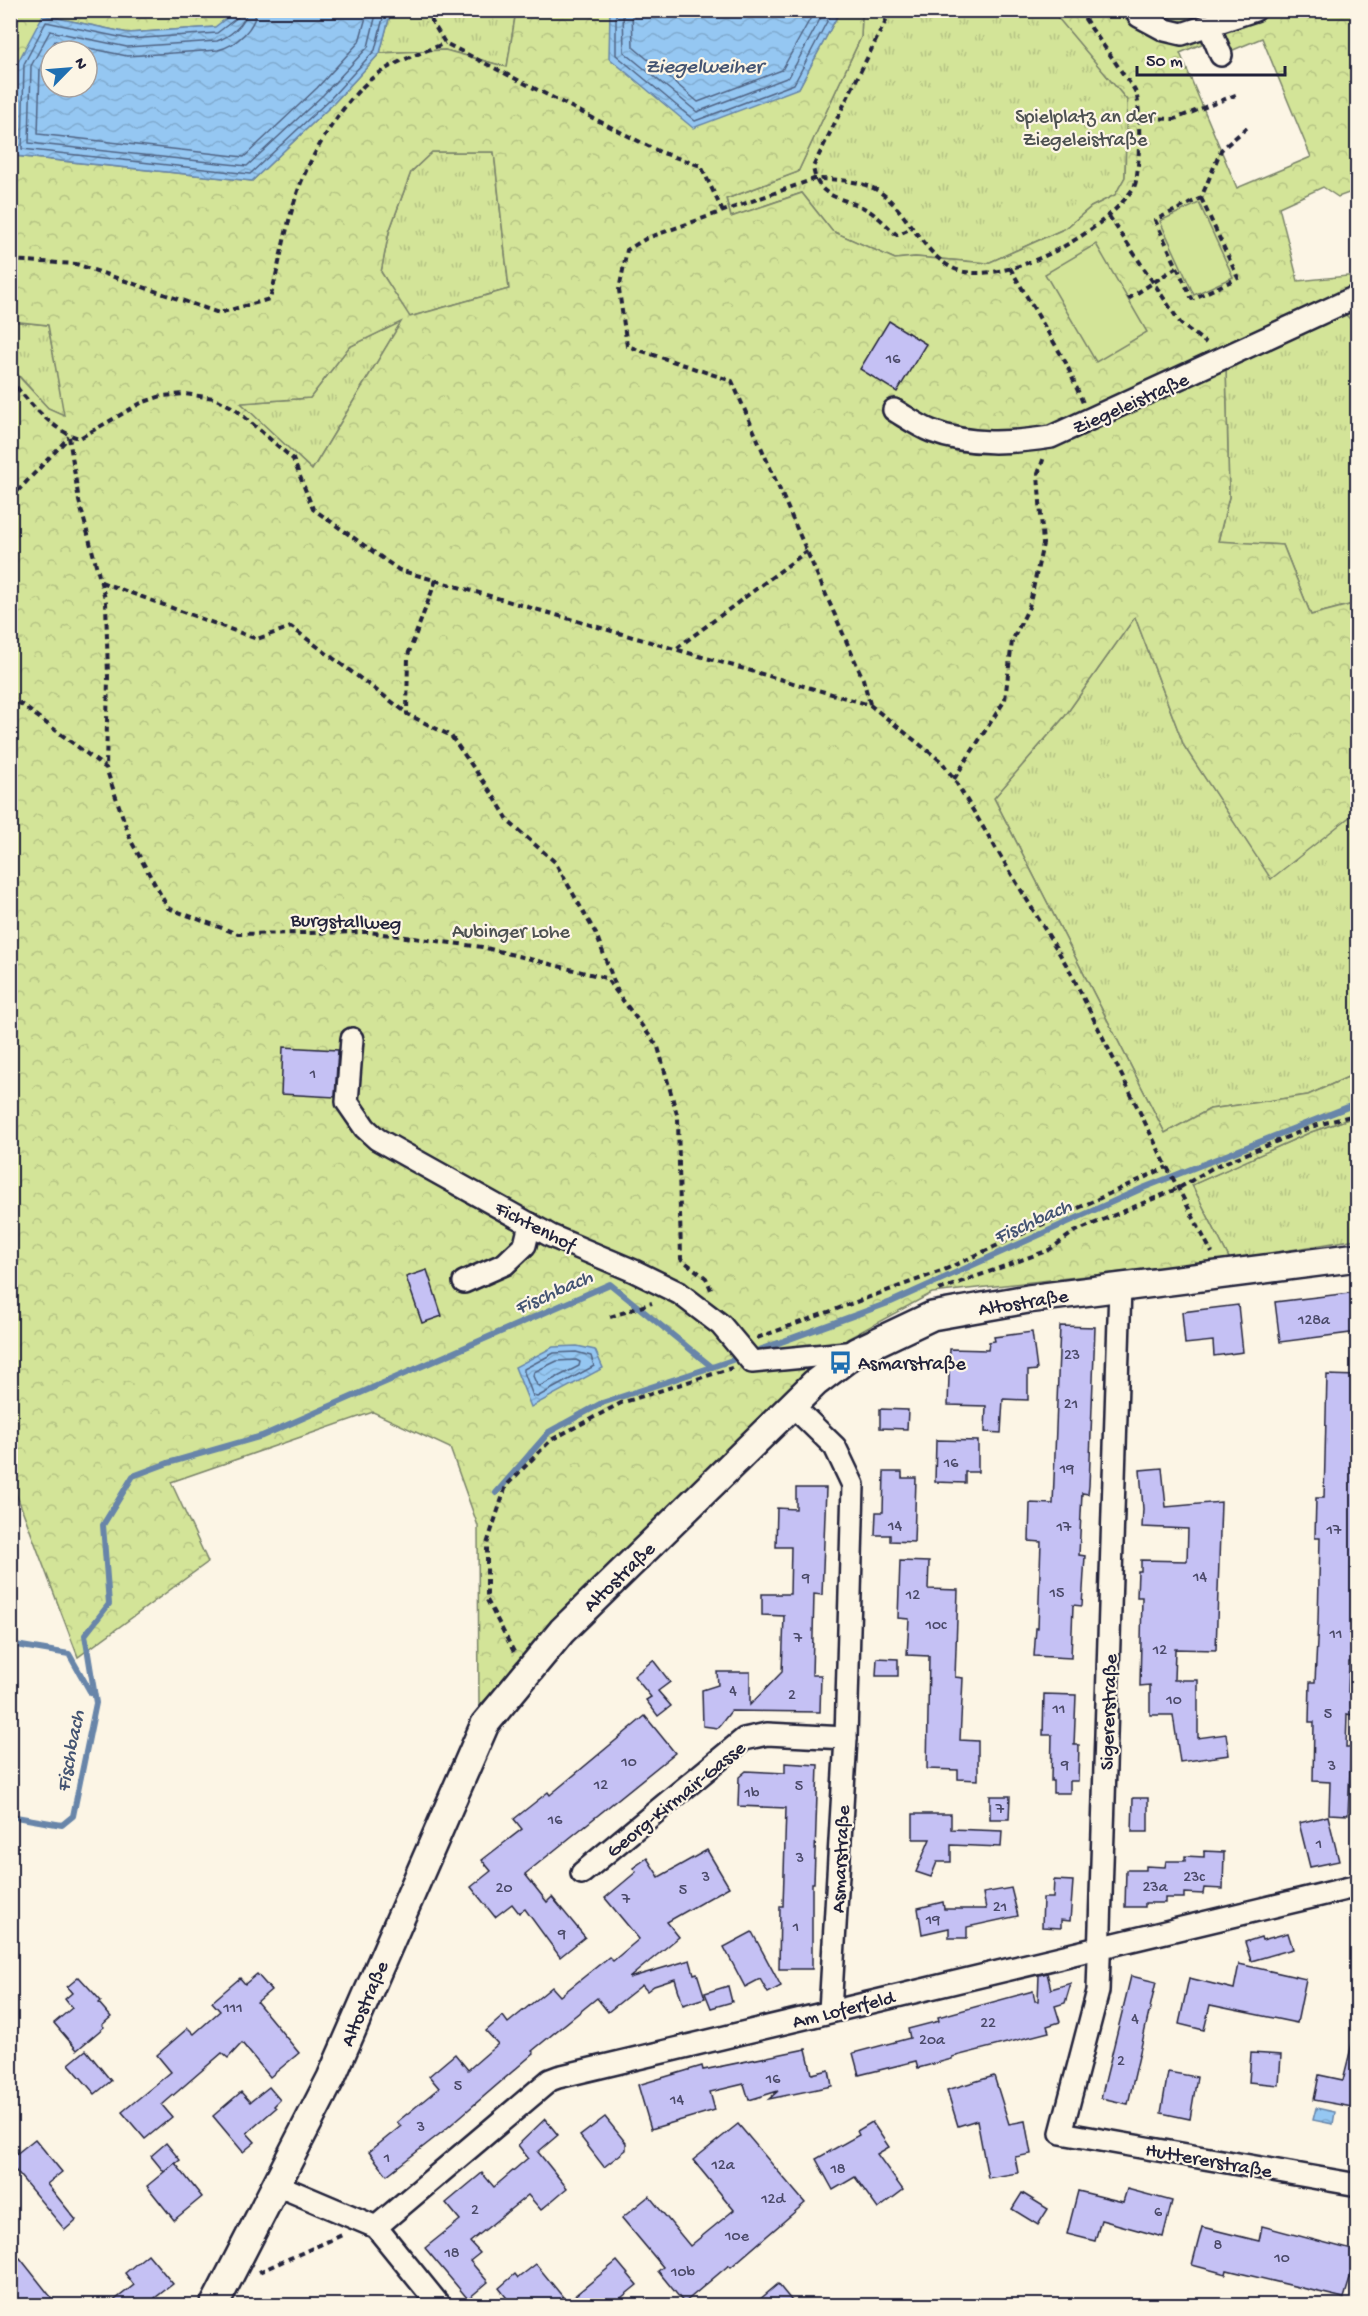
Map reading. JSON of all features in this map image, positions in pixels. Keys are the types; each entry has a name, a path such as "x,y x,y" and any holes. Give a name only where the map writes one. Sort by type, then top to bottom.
{"main road":[{"name":"Altostraße","path":"213,2306 331,2078 485,1724 562,1631 815,1383 856,1352 932,1316 1028,1299 1358,1257"}],"street":[{"path":"1135,10 1139,16 1165,30 1182,34 1255,10"},
{"path":"1209,26 1221,55"},
{"name":"Ziegeleistraße","path":"894,410 930,431 970,441 1010,443 1051,437 1358,296"},
{"name":"Fichtenhof","path":"352,1039 347,1102 364,1128 377,1139 550,1236 634,1271 679,1293 722,1325 752,1362"},
{"path":"464,1282 505,1264 525,1245 530,1224"},
{"name":"Sigererstraße","path":"1061,2133 1098,1990 1120,1287"},
{"path":"752,1362 856,1352"},
{"name":"Asmarstraße","path":"793,1406 835,1446 853,1485 846,1738 831,2011"},
{"name":"Georg-Kirmair-Gasse","path":"582,1874 744,1739 767,1734 846,1738"},
{"name":"Am Loferfeld","path":"372,2225 550,2080 1100,1946 1358,1887"},
{"name":"Huttererstraße","path":"1061,2133 1358,2185"},
{"path":"277,2185 372,2225 440,2306"}],"path":[{"path":"425,10 445,43 660,152 701,166 723,212"},
{"path":"891,10 813,167 814,179 820,189 866,209 897,235 912,228"},
{"path":"870,705 863,679 732,381 627,346 619,290 627,250 646,238 814,179 834,179 874,188 891,203 940,262 965,272 1010,268 1059,250 1109,216 1136,185 1140,118 1136,93 1079,10"},
{"path":"10,260 76,264 219,313 270,299 299,188 316,153 354,93 376,75 404,60 445,43"},
{"path":"1140,118 1175,119 1238,94"},
{"path":"1201,198 1238,278 1192,299 1155,220 1201,198 1221,150 1250,125"},
{"path":"1109,216 1181,324 1226,358"},
{"path":"1128,299 1177,267"},
{"path":"1010,268 1066,363 1090,420"},
{"path":"10,379 46,418 69,437 80,438 141,403 161,396 185,394 214,398 234,408 292,459 313,509 399,570 870,705 942,762 954,779 1070,971 1167,1168 1223,1274"},
{"path":"10,499 69,437"},
{"path":"69,437 79,501 106,602 108,677 106,768"},
{"path":"954,779 1005,700 1012,641 1029,607 1043,544 1038,474 1051,437"},
{"path":"677,648 807,550"},
{"path":"407,714 408,655 436,580"},
{"path":"101,582 256,639 291,627 407,714 451,736 510,823 555,862 597,934 621,998"},
{"path":"10,696 106,768"},
{"name":"Burgstallweg","path":"106,768 131,840 168,908 238,934 368,932 482,947 606,978 658,1047 678,1118 681,1259 706,1278 713,1297"},
{"path":"929,1294 1049,1250 1074,1232 1179,1188 1214,1167 1314,1126 1358,1114"},
{"path":"738,1345 944,1270 1167,1168"},
{"path":"610,1317 652,1302"},
{"path":"526,1674 487,1600 487,1544 506,1486 551,1440 621,1403 752,1362"},
{"path":"257,2264 252,2274 372,2225"}],"green space":[{"name":"Aubinger Lohe","path":"11,11 237,11 216,27 128,33 43,15 15,156 252,181 333,104 380,53 445,50 507,67 516,11 610,11 610,58 799,88 840,11 865,11 862,15 861,37 798,172 726,199 731,217 802,193 832,231 895,259 915,257 988,263 1066,228 1091,207 1115,195 1125,177 1127,100 1058,18 1055,11 1357,11 1357,190 1338,197 1323,187 1279,207 1298,281 1357,275 1357,326 1342,311 1226,367 1229,497 1218,541 1283,545 1311,615 1357,603 1357,811 1271,879 1184,746 1135,617 1065,716 994,798 1165,1133 1210,1109 1308,1095 1357,1073 1357,1116 1311,1132 1192,1185 1230,1260 932,1293 847,1339 479,1706 478,1526 450,1448 373,1412 171,1482 208,1562 78,1657 11,1480 10,367 48,408 64,415 48,325 11,321","holes":["1262,38 1311,157 1237,188 1180,53 1211,40 1221,55","432,152 494,152 509,289 410,317 381,272 389,232 411,172","401,322 312,470 241,403 310,398 349,347"]},
{"path":"391,11 516,11 507,67 445,50 380,53"},
{"name":"Spielplatz an der Ziegeleistraße","path":"865,11 1055,11 1127,100 1125,177 1115,195 1091,207 1066,228 988,263 915,257 895,259 832,231 802,193 731,217 726,199 798,172 861,37 862,14"},
{"path":"432,152 494,152 509,289 409,317 381,272 389,232 411,172"},
{"path":"1199,203 1233,277 1194,295 1160,221"},
{"path":"1096,244 1147,332 1096,362 1045,274"},
{"path":"1343,311 1357,326 1357,603 1311,615 1283,545 1218,542 1229,497 1226,367"},
{"path":"10,321 48,325 65,416 48,408 11,367"},
{"path":"402,321 312,470 240,403 310,398 349,347"},
{"path":"1135,617 1184,746 1271,878 1357,811 1357,1073 1308,1095 1210,1109 1165,1133 994,798 1065,716"},
{"path":"1357,1116 1357,1239 1230,1260 1192,1185 1311,1132"}],"water":[{"path":"237,10 391,11 380,53 333,104 252,181 15,156 18,62 43,15 128,33 215,27"},
{"name":"Ziegelweiher","path":"610,10 840,11 799,88 693,128 609,58"},
{"path":"577,1346 595,1350 603,1368 531,1407 515,1367 553,1347"},
{"path":"1316,2108 1335,2112 1333,2124 1313,2120"}],"building":[{"path":"889,321 926,344 897,392 860,369"},
{"path":"283,1047 338,1050 335,1097 281,1094"},
{"path":"427,1270 442,1316 422,1323 406,1277"},
{"path":"1358,1292 1358,1332 1280,1342 1275,1302"},
{"path":"1238,1305 1243,1352 1214,1356 1213,1341 1185,1344 1182,1312"},
{"path":"1060,1326 1095,1327 1089,1486 1088,1494 1082,1493 1079,1555 1085,1556 1082,1606 1073,1605 1071,1658 1034,1656 1036,1628 1038,1628 1041,1542 1029,1541 1030,1503 1053,1504"},
{"path":"1032,1332 1037,1370 1028,1371 1028,1400 1003,1399 1001,1433 985,1432 986,1406 948,1405 950,1349 988,1350 989,1342 995,1341 994,1337"},
{"path":"1327,1375 1358,1376 1358,1592 1355,1631 1358,1631 1358,1654 1354,1653 1354,1662 1349,1662 1348,1692 1353,1692 1352,1715 1347,1714 1346,1747 1351,1747 1348,1815 1329,1814 1330,1782 1313,1781 1314,1722 1309,1722 1310,1682 1315,1682 1318,1621 1320,1538 1315,1538 1316,1498 1324,1498"},
{"path":"880,1409 908,1410 907,1429 880,1428"},
{"path":"936,1440 978,1441 978,1472 965,1472 965,1483 935,1482"},
{"path":"1162,1468 1166,1507 1221,1502 1216,1650 1175,1649 1174,1680 1198,1680 1198,1738 1226,1734 1229,1755 1180,1762 1173,1715 1150,1715 1150,1685 1140,1686 1142,1597 1137,1597 1138,1571 1141,1571 1141,1560 1187,1561 1188,1529 1142,1527 1140,1470"},
{"path":"884,1472 902,1472 902,1478 916,1478 914,1542 890,1541 890,1535 875,1535 876,1512 883,1512"},
{"path":"796,1488 826,1488 822,1595 814,1594 812,1675 821,1675 820,1712 731,1711 718,1728 703,1726 702,1690 718,1685 717,1672 750,1672 750,1705 782,1672 784,1616 762,1615 762,1594 790,1594 791,1547 776,1547 777,1508 796,1509"},
{"path":"900,1561 929,1562 928,1589 958,1590 955,1677 963,1678 960,1740 978,1741 978,1780 958,1779 958,1770 927,1769 929,1656 907,1655 909,1619 898,1618"},
{"path":"877,1658 898,1659 898,1676 876,1676"},
{"path":"653,1660 670,1682 658,1691 671,1706 658,1716 646,1700 651,1697 634,1676"},
{"path":"1044,1694 1076,1695 1074,1745 1079,1745 1078,1781 1070,1781 1070,1793 1053,1793 1052,1735 1043,1735"},
{"path":"645,1716 675,1753 525,1874 547,1902 552,1897 585,1937 560,1957 525,1909 519,1913 512,1904 495,1917 471,1887 491,1871 482,1860 522,1829 514,1819 548,1792 550,1795"},
{"path":"785,1763 818,1765 814,1883 812,1883 812,1969 779,1969 786,1808 738,1806 739,1777 746,1771 785,1773"},
{"path":"990,1796 1010,1796 1009,1819 990,1819"},
{"path":"1133,1798 1148,1798 1148,1832 1132,1832"},
{"path":"913,1814 951,1814 951,1829 1002,1831 1001,1847 951,1845 951,1862 937,1862 931,1877 916,1872 930,1839 913,1839"},
{"path":"1328,1816 1339,1861 1310,1867 1299,1823"},
{"path":"707,1850 729,1887 667,1922 679,1937 629,1978 690,1960 705,1998 683,2005 675,1979 654,1986 647,1991 642,1985 608,2012 597,1998 532,2051 534,2053 446,2129 387,2175 369,2152 401,2126 397,2122 439,2088 429,2076 455,2054 468,2070 498,2044 486,2031 503,2016 508,2023 552,1987 560,1996 609,1957 613,1961 639,1939 605,1898 636,1872 633,1868 647,1858 659,1877"},
{"path":"1204,1851 1224,1852 1223,1889 1204,1888 1203,1894 1184,1893 1184,1898 1165,1898 1165,1903 1145,1903 1145,1907 1125,1907 1126,1870 1146,1870 1146,1866 1165,1867 1166,1861 1185,1861 1185,1856 1204,1857"},
{"path":"1054,1880 1073,1881 1070,1921 1061,1920 1061,1928 1042,1927 1043,1898 1053,1898"},
{"path":"1011,1888 1018,1916 967,1927 967,1938 949,1938 949,1928 922,1934 918,1908 943,1902 944,1909 986,1909 983,1893"},
{"path":"752,1932 781,1986 768,1993 760,1979 745,1987 724,1947"},
{"path":"1288,1933 1293,1949 1251,1961 1245,1942"},
{"path":"1239,1964 1306,1979 1297,2023 1210,2005 1204,2030 1179,2024 1189,1978 1234,1989"},
{"path":"1047,1973 1051,1989 1071,1983 1065,2003 1055,2006 1060,2022 1047,2026 1049,2032 918,2068 916,2061 859,2075 853,2053 910,2038 908,2029 939,2021 938,2017 1033,1991 1035,2001 1038,2001 1039,1975"},
{"path":"257,1974 271,1990 257,2002 299,2053 270,2077 242,2043 228,2058 222,2053 162,2105 172,2117 145,2139 122,2112 171,2072 157,2055 188,2028 194,2034 220,2011 212,2002 240,1978 245,1984"},
{"path":"1131,1976 1156,1982 1128,2104 1101,2098"},
{"path":"79,1977 101,2001 99,2003 111,2017 102,2025 104,2027 77,2050 54,2023 72,2008 65,1999 72,1993 67,1987"},
{"path":"728,1986 732,2002 711,2008 705,1993"},
{"path":"1352,2044 1358,2044 1358,2108 1314,2100 1319,2075 1343,2080"},
{"path":"806,2049 812,2074 829,2070 832,2086 769,2099 778,2091 749,2100 744,2084 710,2092 715,2110 651,2129 638,2085 702,2066 703,2070"},
{"path":"86,2050 111,2081 95,2094 69,2064"},
{"path":"1251,2053 1281,2055 1279,2085 1249,2082"},
{"path":"1168,2072 1197,2077 1190,2119 1161,2113"},
{"path":"994,2076 1009,2124 1025,2121 1031,2154 1015,2157 1018,2173 988,2178 977,2120 958,2126 947,2090"},
{"path":"269,2087 280,2100 274,2106 276,2108 247,2133 255,2142 243,2152 213,2116 241,2092 250,2102"},
{"path":"605,2117 626,2143 626,2150 604,2167 580,2136"},
{"path":"545,2119 558,2135 538,2152 567,2188 541,2210 528,2195 470,2242 480,2253 470,2261 488,2282 468,2299 425,2248 460,2220 446,2203 482,2173 494,2187 528,2158 518,2145"},
{"path":"872,2122 889,2147 877,2154 903,2190 878,2209 855,2177 833,2190 816,2159 859,2135 857,2131"},
{"path":"738,2124 805,2203 731,2267 729,2265 684,2303 658,2271 663,2267 622,2218 649,2196 690,2246 734,2210 693,2160"},
{"path":"35,2139 62,2172 47,2184 76,2220 65,2230 10,2164 10,2159"},
{"path":"166,2143 180,2160 164,2172 151,2156"},
{"path":"175,2163 202,2197 174,2220 147,2186"},
{"path":"1127,2189 1172,2201 1163,2237 1101,2220 1095,2241 1067,2234 1078,2191 1123,2202"},
{"path":"1022,2193 1048,2209 1038,2225 1012,2209"},
{"path":"1262,2226 1356,2251 1353,2263 1355,2263 1344,2298 1227,2270 1226,2274 1192,2265 1202,2227 1259,2241"},
{"path":"148,2254 173,2284 155,2298 161,2306 107,2306 134,2285 125,2273"},
{"path":"20,2258 58,2306 10,2306 10,2266"},
{"path":"617,2261 637,2285 611,2306 513,2306 499,2288 515,2274 518,2278 536,2264 567,2302"},
{"path":"778,2284 796,2306 752,2306"}],"waterway":[{"name":"Fischbach","path":"751,1353 891,1302 1143,1188 1358,1103"},
{"name":"Fischbach","path":"10,1816 62,1825 73,1816 96,1703 85,1635 109,1604 103,1525 133,1476 168,1463 262,1436 610,1284 712,1367 741,1357"},
{"path":"496,1493 549,1432 602,1403 712,1367"},
{"path":"10,1644 69,1654 91,1693"}],"place":[{"name":"Asmarstraße","path":"840,1362"}]}
